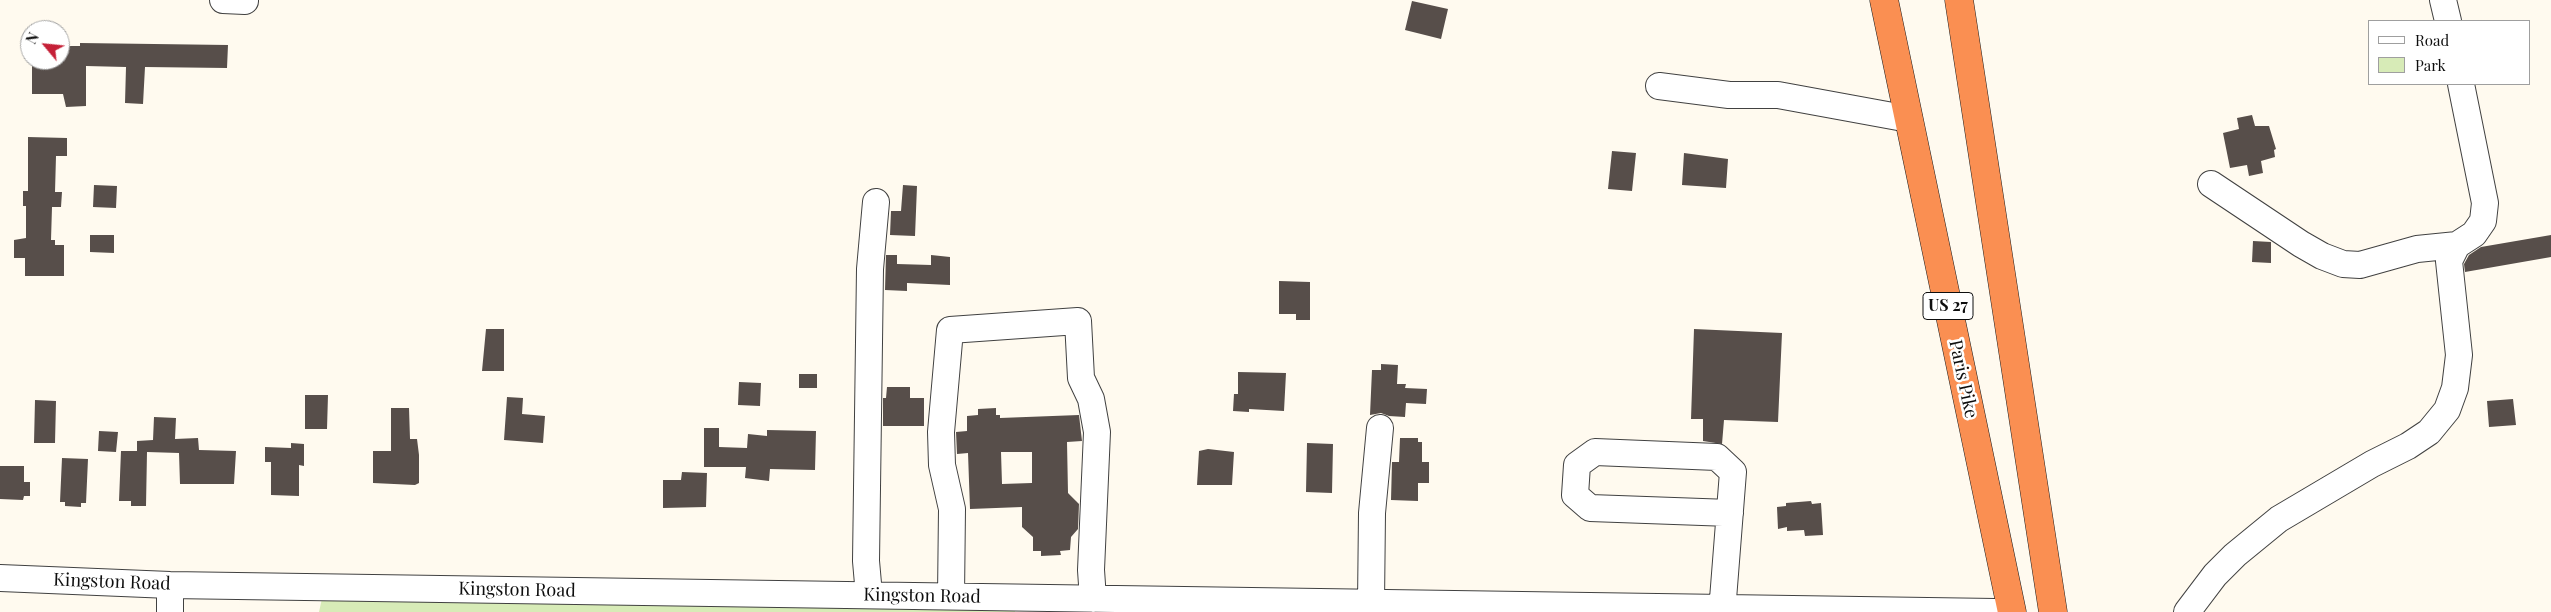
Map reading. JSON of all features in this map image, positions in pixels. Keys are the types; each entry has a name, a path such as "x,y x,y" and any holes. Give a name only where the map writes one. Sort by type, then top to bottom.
{"highway":[{"name":"Paris Pike","path":"1884,0 2012,612"},
{"path":"1959,0 2052,608 2012,612"}],"street":[{"path":"2443,0 2448,20"},
{"path":"2212,184 2301,244 2322,256 2343,264 2360,264 2418,249 2457,245 2474,234 2483,221 2485,203 2460,85"},
{"path":"1659,86 1728,95 1778,96 1908,119"},
{"path":"873,599 866,560 870,269 876,202"},
{"path":"2187,612 2215,575 2235,555 2279,519 2372,464 2408,446 2429,432 2447,410 2455,388 2459,355 2449,261 2457,245"},
{"path":"951,596 952,509 942,465 941,432 950,330 1078,321 1081,378 1091,399 1097,432 1091,570 1093,599"},
{"path":"852,372 873,599"},
{"path":"1371,603 1372,513 1380,428"},
{"path":"1722,610 1730,513 1733,472 1717,457 1595,452 1576,465 1575,495 1590,508 1730,513"},
{"name":"Kingston Road","path":"0,578 170,585 873,599 951,596 1722,610 1995,612"},
{"path":"170,585 170,612"}],"green space":[{"path":"323,594 1015,608 1015,612 319,612"}],"building":[{"path":"1412,1 1448,9 1441,39 1405,30"},
{"path":"80,43 228,45 227,68 145,67 143,104 125,103 126,67 86,66 86,106 66,107 63,94 32,94 32,70 70,70 70,46 80,46"},
{"path":"2252,115 2255,126 2269,126 2276,149 2274,150 2275,157 2261,161 2263,173 2249,176 2247,165 2230,168 2223,133 2239,129 2237,118"},
{"path":"28,137 67,138 67,156 56,156 55,192 62,192 61,207 52,207 51,240 55,240 55,245 64,245 64,276 25,276 25,258 14,258 14,240 26,238 26,206 23,206 23,191 28,191"},
{"path":"1612,151 1636,153 1632,191 1608,189"},
{"path":"1684,153 1728,159 1726,188 1682,185"},
{"path":"94,185 117,186 116,208 93,207"},
{"path":"903,185 917,186 915,236 890,235 891,211 901,211"},
{"path":"90,235 114,235 114,253 90,252"},
{"path":"2551,235 2551,257 2465,272 2464,264 2469,255 2481,247"},
{"path":"2253,241 2271,242 2271,263 2252,262"},
{"path":"886,255 897,255 897,264 931,265 931,255 950,257 950,285 907,283 907,291 885,290"},
{"path":"1279,281 1310,282 1310,320 1296,320 1296,314 1279,314"},
{"path":"486,329 504,329 504,371 482,371"},
{"path":"1694,329 1782,333 1778,422 1724,420 1722,444 1703,441 1703,419 1691,419"},
{"path":"1381,364 1398,365 1397,384 1406,384 1405,388 1427,389 1426,404 1406,403 1405,417 1389,416 1381,413 1370,415 1372,370 1381,370"},
{"path":"1238,372 1286,373 1284,411 1249,409 1249,412 1233,411 1234,394 1238,394"},
{"path":"799,374 817,374 817,388 799,388"},
{"path":"739,382 761,383 760,406 738,405"},
{"path":"887,387 910,387 910,398 924,398 924,426 883,426 883,398 886,398"},
{"path":"305,395 328,395 327,429 305,429"},
{"path":"507,397 523,398 522,414 545,416 543,443 504,440"},
{"path":"2513,399 2516,425 2489,427 2487,401"},
{"path":"35,400 56,401 55,443 34,443"},
{"path":"391,408 409,408 410,439 417,439 419,455 419,483 415,485 373,483 373,451 391,451"},
{"path":"996,408 996,415 1000,415 1000,418 1079,415 1082,441 1067,442 1068,493 1079,504 1078,529 1071,537 1070,550 1060,551 1061,555 1041,556 1041,551 1033,551 1033,537 1022,527 1022,507 970,509 968,453 957,454 956,432 967,431 967,416 978,415 978,409","holes":["1001,452 1032,452 1032,483 1002,484"]},
{"path":"154,417 176,418 175,439 198,438 199,450 236,451 234,484 180,484 179,453 147,452 146,506 131,506 131,501 119,501 121,451 137,451 137,441 153,440"},
{"path":"704,428 719,428 719,447 747,448 748,434 767,436 767,430 816,431 815,470 770,469 769,481 745,478 746,467 704,467"},
{"path":"99,431 118,432 116,452 98,451"},
{"path":"1400,438 1418,438 1418,442 1422,442 1422,462 1429,462 1429,483 1418,483 1418,501 1391,500 1392,462 1399,462"},
{"path":"291,443 304,444 304,466 299,465 299,496 271,495 271,462 265,462 265,447 291,448"},
{"path":"1307,443 1333,444 1332,493 1306,492"},
{"path":"1208,449 1234,452 1232,485 1197,485 1199,451"},
{"path":"62,458 88,459 86,503 81,503 81,507 65,506 65,502 60,502"},
{"path":"0,466 24,466 24,482 30,482 30,496 24,496 23,500 0,499"},
{"path":"682,472 707,473 706,507 663,508 663,480 681,480"},
{"path":"1811,501 1812,504 1821,503 1823,535 1805,536 1804,530 1787,531 1787,527 1778,529 1777,507 1786,506 1786,503"}]}
